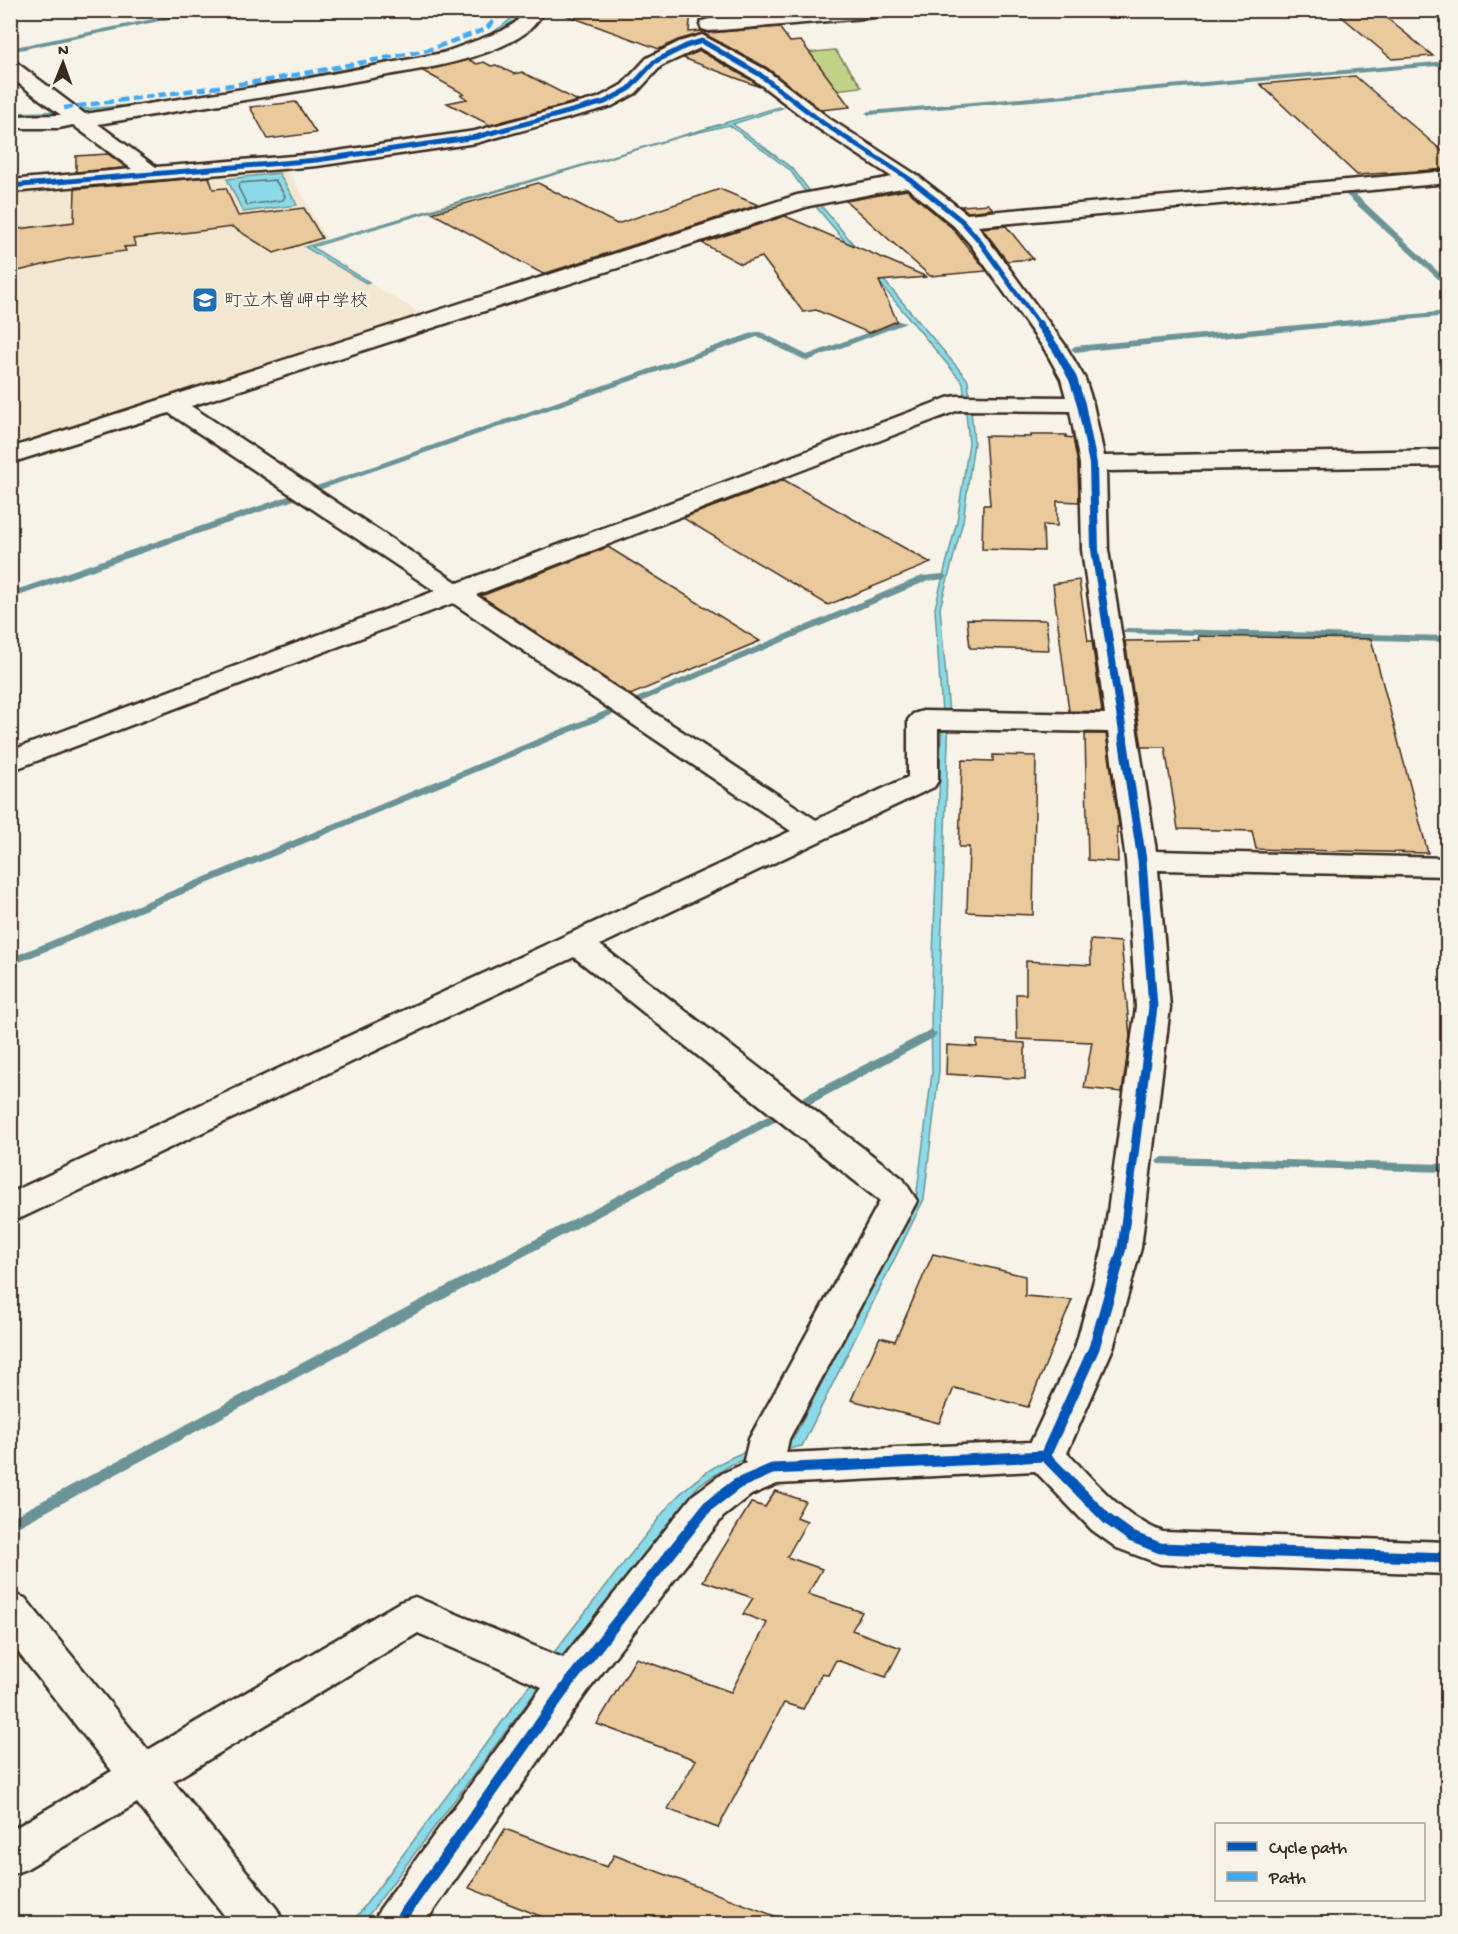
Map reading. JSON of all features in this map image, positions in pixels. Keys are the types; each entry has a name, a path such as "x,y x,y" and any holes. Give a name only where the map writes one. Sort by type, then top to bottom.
{"street":[{"path":"10,122 59,122 74,116 279,90 436,60 503,38 527,23 537,10"},
{"path":"10,186 384,152 466,139 509,129 616,97 629,89 654,62 686,46 709,26 888,10"},
{"path":"709,26 759,74 823,123 911,180 962,221 978,238 1057,350 1073,379 1081,405 1093,464 1095,550 1142,860 1153,1007 1122,1248 1094,1348 1045,1456"},
{"path":"10,66 151,174"},
{"path":"962,221 1448,177"},
{"path":"10,456 811,198 911,180"},
{"path":"10,762 455,593 967,403 1081,405"},
{"path":"172,404 815,833"},
{"path":"1093,464 1448,458"},
{"path":"10,1208 923,782 923,720 1121,723"},
{"path":"1142,860 1448,867"},
{"path":"397,1923 554,1673 708,1506 768,1456 899,1201 890,1188 578,944"},
{"path":"768,1456 1045,1456 1107,1519 1132,1537 1160,1548 1448,1558"},
{"path":"10,1610 141,1777 260,1923"},
{"path":"10,1855 415,1614 554,1673"}],"shaded area":[{"name":"町立木曽岬中学校","path":"286,166 327,240 306,246 427,317 11,450 11,190"}],"green space":[{"path":"835,50 862,87 796,94 745,59"}],"water":[{"path":"517,11 524,11 501,33 468,47 433,56 231,93 143,106 55,115 11,116 10,113 93,108 176,99 418,56 471,42 500,27"},
{"path":"779,107 782,108 733,124 793,169 817,201 968,380 974,442 963,521 940,608 949,713 939,1071 924,1199 802,1446 732,1464 699,1485 563,1655 362,1924 352,1923 555,1651 670,1504 696,1480 726,1460 747,1451 793,1439 916,1199 932,1073 931,1010 942,714 935,608 957,521 969,443 963,383 813,203 790,170 729,125 679,137 312,247 369,282 366,283 305,247"},
{"path":"279,173 297,205 243,212 227,179"}],"building":[{"path":"564,10 691,10 689,32 709,33 779,27 790,42 801,41 850,107 821,110 767,68 703,33 678,40 659,49 563,14"},
{"path":"1334,10 1377,10 1433,56 1392,59"},
{"path":"700,51 751,80 760,87 683,58"},
{"path":"469,60 477,64 484,62 491,66 496,65 514,74 522,72 578,101 490,125 447,103 467,99 461,95 464,94 423,71"},
{"path":"1355,76 1448,156 1448,169 1357,175 1260,84"},
{"path":"296,102 316,133 268,139 250,107"},
{"path":"108,154 123,165 123,168 76,172 76,156"},
{"path":"209,177 213,189 226,188 238,216 304,208 322,238 274,253 233,227 133,239 136,246 124,247 126,251 72,258 10,273 10,230 74,222 75,189"},
{"path":"538,183 617,224 720,189 758,205 543,274 432,213"},
{"path":"907,190 952,228 987,271 930,276 846,201"},
{"path":"988,204 993,209 968,212 961,206"},
{"path":"785,216 927,277 879,281 897,321 869,333 816,310 803,312 762,257 741,264 702,243"},
{"path":"1006,226 1033,259 1007,261 982,228"},
{"path":"1031,435 1066,435 1066,437 1073,438 1078,464 1079,502 1057,501 1057,526 1043,525 1044,551 982,549 983,505 990,505 985,436 1031,437"},
{"path":"784,480 931,563 828,605 683,518"},
{"path":"608,547 760,641 630,695 481,596"},
{"path":"1079,580 1088,641 1092,641 1102,712 1069,711 1053,584"},
{"path":"967,619 1046,620 1049,650 970,648"},
{"path":"1198,636 1371,639 1428,853 1256,849 1252,831 1178,829 1165,747 1142,747 1125,641 1199,640"},
{"path":"1085,734 1106,734 1119,827 1117,827 1118,862 1088,860"},
{"path":"993,755 1036,756 1033,915 967,912 969,847 959,847 962,760 993,761"},
{"path":"1090,940 1121,942 1130,1036 1122,1092 1084,1088 1092,1042 1017,1039 1016,994 1026,994 1026,961 1091,965"},
{"path":"977,1040 1025,1043 1025,1079 946,1074 947,1045 977,1047"},
{"path":"933,1254 1025,1276 1025,1296 1072,1300 1028,1407 954,1388 939,1423 851,1400 880,1337 895,1341"},
{"path":"775,1491 805,1501 796,1517 807,1521 787,1557 822,1569 808,1594 862,1612 852,1630 901,1648 886,1677 836,1660 828,1675 822,1673 803,1709 784,1703 718,1828 668,1809 696,1760 597,1724 636,1658 731,1692 767,1623 743,1614 753,1598 703,1581 751,1503 765,1507"},
{"path":"505,1829 607,1867 614,1855 788,1921 787,1923 558,1923 469,1888"}],"waterway":[{"path":"10,50 210,10"},
{"path":"869,113 1448,63"},
{"path":"1348,192 1448,286"},
{"path":"1075,349 1448,313"},
{"path":"313,489 758,334 807,358 902,323"},
{"path":"10,596 297,496"},
{"path":"632,702 925,578 943,577"},
{"path":"1127,631 1448,639"},
{"path":"10,963 615,710"},
{"path":"798,1105 931,1034"},
{"path":"10,1525 781,1113"},
{"path":"1163,1161 1448,1168"}],"marked path":[{"path":"64,108 269,80 428,50 486,29 504,10"},
{"path":"504,11 535,12"}],"cycle path":[{"path":"10,186 317,160 476,137 605,102 629,89 654,62 686,46 702,41 759,74 823,123 911,180 962,221 978,239 1057,350 1073,379 1081,404 1093,464 1095,550 1142,860 1153,1007 1122,1248 1094,1348 1045,1456"},
{"path":"397,1924 571,1680 708,1506 737,1484 772,1469 1045,1456 1107,1519 1132,1537 1160,1548 1448,1558"}],"place":[{"name":"町立木曽岬中学校","path":"205,300"}]}
